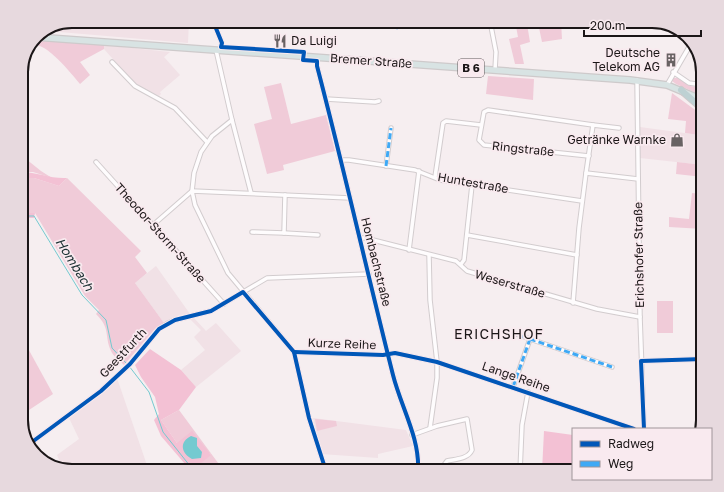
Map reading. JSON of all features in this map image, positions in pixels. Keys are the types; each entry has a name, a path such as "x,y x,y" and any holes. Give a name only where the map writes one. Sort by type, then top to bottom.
{"highway":[{"name":"B 6","path":"681,90 696,103"}],"main road":[{"name":"Bremer Straße","path":"44,38 637,80 667,85 696,97"}],"street":[{"path":"216,28 222,43 219,50 232,120 251,193"},
{"path":"491,28 496,52 495,70"},
{"path":"667,85 673,72 689,47"},
{"name":"Hombachstraße","path":"318,57 317,66 340,160 388,354 418,454 418,464"},
{"path":"112,62 135,86 175,108 207,142"},
{"path":"673,72 688,83 696,84"},
{"name":"Erichshofer Straße","path":"637,80 640,317 644,428"},
{"path":"326,99 375,102 379,100"},
{"path":"435,178 443,122 446,121 481,125 484,112 488,110 619,128"},
{"path":"232,120 207,142 201,152 194,172 192,191 195,205 224,266 243,292 294,352 309,418 324,464"},
{"name":"Ringstraße","path":"481,125 479,140 484,145 589,156"},
{"path":"573,303 582,200 593,125"},
{"path":"386,166 391,128"},
{"name":"Huntestraße","path":"340,160 419,172 435,178 472,185 582,200"},
{"name":"Theodor-Storm-Straße","path":"96,162 224,304"},
{"path":"408,250 419,172"},
{"path":"586,174 638,179"},
{"path":"461,264 464,260 472,185"},
{"path":"153,225 192,191 350,198"},
{"path":"284,234 285,195"},
{"path":"252,232 318,235"},
{"path":"467,235 577,255"},
{"name":"Weserstraße","path":"360,238 365,238 429,256 456,261 467,271 573,303 640,317"},
{"path":"429,256 430,308 437,362 437,378 430,428"},
{"name":"Geestfurth","path":"33,441 86,404 128,365 148,341 165,326 176,320 203,314 224,304 267,278 369,274"},
{"path":"514,333 612,367"},
{"path":"513,387 530,339"},
{"name":"Kurze Reihe","path":"294,352 383,356 388,354"},
{"name":"Lange Reihe","path":"388,354 394,353 437,362 631,428"},
{"path":"641,361 696,359"},
{"path":"520,464 522,425 528,392"},
{"path":"412,435 430,428 467,419 472,450 470,454 468,456 447,461 444,464"}],"shaded area":[{"path":"72,28 189,28 188,43 54,32"},
{"path":"516,28 528,28 530,42 520,45 524,64 515,64 509,39 518,37"},
{"path":"539,28 561,28 562,39 542,42"},
{"path":"41,41 104,45 104,49 80,62 90,75 80,84 52,53 38,45"},
{"path":"104,45 170,52 164,57 180,75 160,92 161,94 159,96 136,85 104,49"},
{"path":"488,76 534,79 533,100 486,94"},
{"path":"674,78 678,78 690,86 696,87 696,93 676,84 672,81"},
{"path":"281,83 291,124 326,115 335,151 283,165 284,170 267,174 254,124 272,119 264,87"},
{"path":"672,93 696,111 696,135 685,133 686,121 668,119"},
{"path":"640,127 696,135 696,164 640,158"},
{"path":"28,161 52,178 33,172 28,172"},
{"path":"677,162 696,164 696,176 676,174"},
{"path":"28,173 67,178 59,186 34,178 28,178"},
{"path":"28,178 34,178 59,186 67,178 141,251 135,257 147,273 135,283 164,323 154,330 124,365 111,351 104,324 96,314 99,310 85,296 35,213 28,213"},
{"path":"692,193 696,193 696,229 669,227 669,217 689,219"},
{"path":"28,213 35,213 34,218 28,218"},
{"path":"156,266 190,314 180,315 164,323 135,283"},
{"path":"657,301 673,301 673,333 657,333"},
{"path":"194,318 206,331 216,323 241,351 196,387 181,370 205,350 194,337 201,330 190,319"},
{"path":"28,348 53,394 28,411"},
{"path":"150,349 181,370 196,387 179,410 161,420 177,443 192,431 211,455 200,464 185,464 161,436 154,420 159,414 155,397 141,377 135,365"},
{"path":"114,375 118,381 147,464 72,464 60,462 57,455 79,439 70,420 65,416 86,401"},
{"path":"179,410 219,464 199,464 211,454 177,443 161,420"},
{"path":"313,418 406,430 413,446 378,454 378,458 321,454"},
{"path":"315,419 336,421 337,426 317,431"},
{"path":"544,431 572,435 572,464 542,464"}],"water":[{"path":"191,436 197,438 197,446 202,452 201,458 192,459 188,457 184,451 183,444 187,438"}],"waterway":[{"name":"Hombach","path":"28,216 34,216 82,295 106,320 112,348 127,364"},
{"name":"Hombach","path":"129,366 149,392 163,432 188,464"}],"marked path":[{"path":"386,166 391,128"},
{"path":"513,387 530,339 514,333"},
{"path":"530,339 612,367"}],"cycle path":[{"path":"216,28 222,43 221,47 304,52 303,60 317,61 396,387 413,435 418,464"},
{"path":"33,441 101,391 130,364 159,329 175,320 211,311 243,292 294,352 309,418 324,464"},
{"path":"294,352 383,355 395,353 437,362 631,428"},
{"path":"644,428 641,361 696,359"}],"place":[{"name":"Da Luigi","path":"280,41"},
{"name":"Deutsche Telekom AG","path":"671,60"},
{"name":"Getränke Warnke","path":"677,140"}],"district":[{"name":"ERICHSHOF","path":"499,334"}]}
